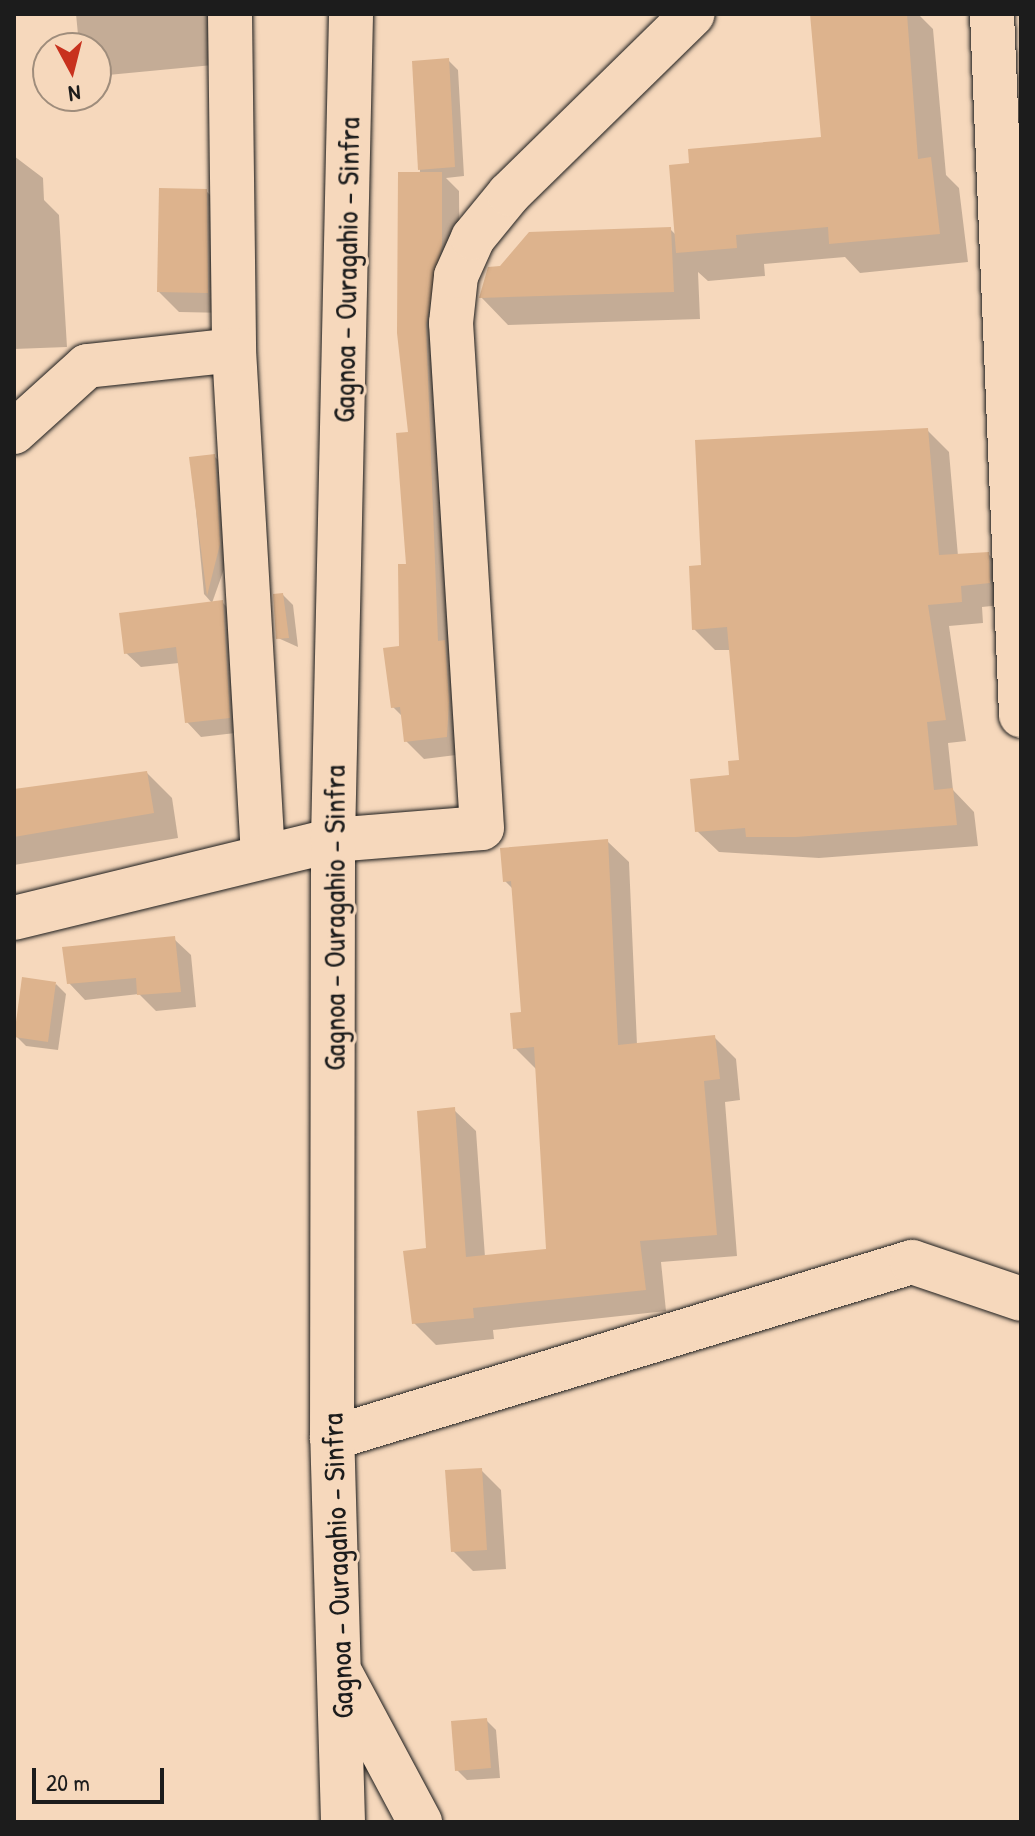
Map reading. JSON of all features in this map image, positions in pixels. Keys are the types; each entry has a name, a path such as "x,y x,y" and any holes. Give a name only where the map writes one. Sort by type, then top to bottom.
{"street":[{"path":"230,14 234,350 263,856"},
{"name":"Gagnoa - Ouragahio - Sinfra","path":"343,1822 342,1676 332,1438 333,840 351,14"},
{"path":"14,918 333,840 482,828 451,323 456,276 473,238 509,194 693,14"},
{"path":"992,14 1021,715"},
{"path":"14,432 87,366 234,350"},
{"path":"332,1438 912,1262 1021,1299"},
{"path":"342,1676 420,1822"}],"building":[{"path":"810,14 907,14 918,159 931,157 940,234 829,244 828,227 736,235 737,248 676,253 669,165 689,163 688,149 821,137"},
{"path":"449,58 455,167 418,170 412,61"},
{"path":"398,172 442,172 442,245 426,325 438,641 445,640 449,701 447,737 404,742 400,707 391,708 383,648 399,646 398,564 406,564 396,433 408,432 397,333"},
{"path":"159,188 207,189 208,293 157,292"},
{"path":"671,227 674,292 479,298 488,267 500,266 529,232"},
{"path":"928,428 939,555 989,552 990,583 961,586 962,602 928,605 946,720 927,722 934,790 953,788 957,825 796,837 746,837 745,828 695,832 690,779 729,775 728,761 739,760 727,627 692,630 689,566 701,565 695,440"},
{"path":"215,454 220,544 207,596 189,457"},
{"path":"283,593 289,638 276,639 273,594"},
{"path":"223,600 230,718 185,723 176,647 124,654 119,613"},
{"path":"147,771 154,813 14,837 14,789"},
{"path":"608,839 618,1045 715,1035 720,1079 704,1081 717,1235 640,1241 646,1290 473,1308 474,1318 412,1324 403,1251 426,1248 417,1111 455,1107 466,1257 546,1249 534,1047 513,1049 510,1013 521,1012 511,881 503,882 500,848"},
{"path":"175,936 181,992 137,995 136,978 67,984 62,947"},
{"path":"22,977 56,982 48,1042 14,1037"},
{"path":"482,1468 487,1550 451,1552 445,1470"},
{"path":"487,1718 491,1768 455,1771 451,1721"}]}
